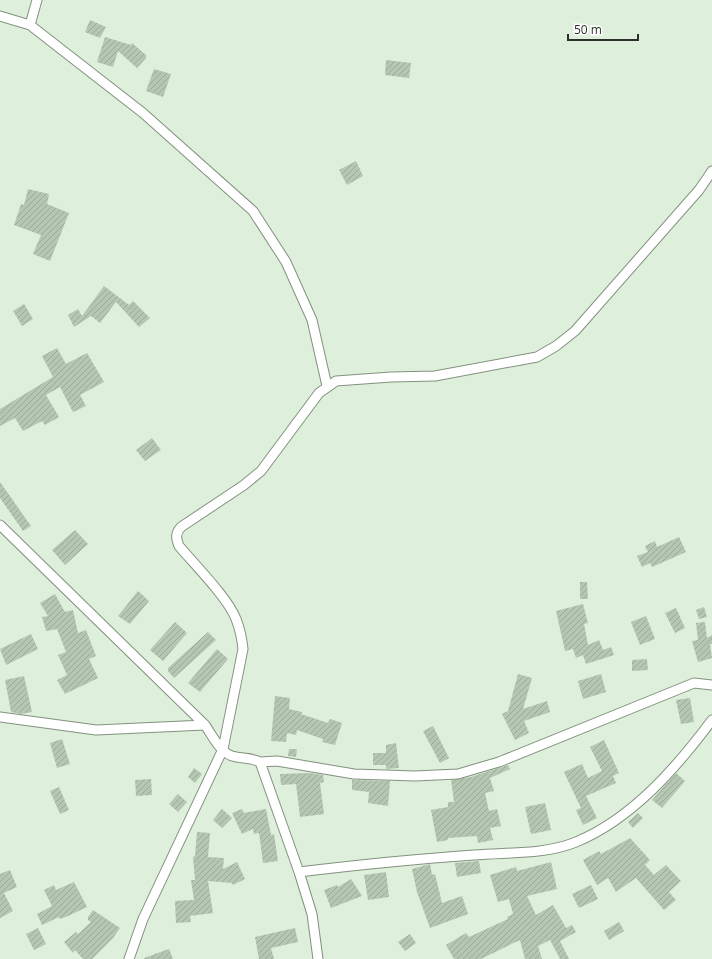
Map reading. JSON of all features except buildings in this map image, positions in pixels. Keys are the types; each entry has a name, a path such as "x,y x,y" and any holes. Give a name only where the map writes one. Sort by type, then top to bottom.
{"street":[{"path":"30,25 37,0"},
{"path":"0,16 30,25 143,113 254,211 286,262 312,320 327,386"},
{"path":"129,959 143,919 223,749 243,649 241,632 236,618 228,604 180,546 176,539 176,532 181,527 244,485 261,471 319,393 336,381 435,376 537,357 565,340 575,331 699,190 712,172"},
{"path":"0,525 205,725 223,749 232,756 250,758 260,762 277,761 354,774 415,776 458,774 500,762 694,682 712,685"},
{"path":"0,717 96,730 205,725"},
{"path":"299,872 475,854 540,851 575,843 623,815 653,788 692,746 712,720"},
{"path":"260,762 299,872 312,914 318,959"}]}
